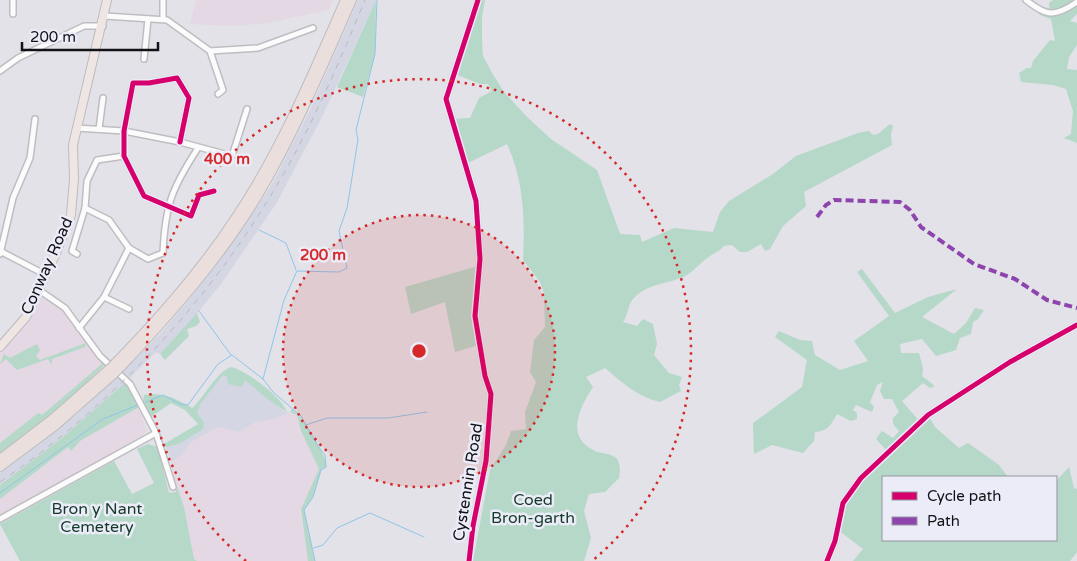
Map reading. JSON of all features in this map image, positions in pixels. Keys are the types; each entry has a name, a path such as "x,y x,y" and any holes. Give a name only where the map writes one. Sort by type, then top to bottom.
{"highway":[{"path":"118,365 174,302 234,220 284,134 344,0"},
{"path":"0,467 55,426 179,305 233,233 255,199 311,95 352,0"},
{"path":"0,459 111,372"}],"main road":[{"name":"Conway Road","path":"0,347 26,317 71,215 74,180 73,145 103,26 107,0"}],"street":[{"path":"12,0 13,14"},
{"path":"163,0 163,19"},
{"name":"Cystennin Road","path":"469,561 486,461 492,403 490,387 485,376 475,310 480,260 476,201 446,99 478,0"},
{"path":"1026,0 1044,12 1053,14 1062,12 1077,2"},
{"path":"105,16 167,20 210,51 223,90 218,94"},
{"path":"144,59 148,19"},
{"path":"0,71 18,58 84,26 103,26"},
{"path":"210,51 258,48 313,28"},
{"path":"180,142 189,98 177,78 149,84 133,83 124,131 124,156 144,196 191,216 198,195 214,191"},
{"path":"99,129 103,98"},
{"path":"76,128 124,131 180,142 232,156 247,109"},
{"path":"35,119 30,158 13,198 0,252 46,275"},
{"path":"85,208 109,220 129,248 148,259 163,253 167,207 181,174 198,148"},
{"path":"77,254 72,251 85,208 87,181 97,160 124,156"},
{"path":"79,328 104,297 129,248"},
{"path":"39,290 65,308 100,356 130,384 156,433 173,487"},
{"path":"104,297 129,309"},
{"path":"827,561 835,541 845,497 861,478 928,415 1010,362 1077,325"},
{"path":"0,519 156,433"}],"shaded area":[{"path":"196,0 333,0 329,10 268,23 235,26 190,24"},
{"path":"358,0 376,0 323,115 276,204 221,284 199,311 160,354 156,352 130,378 122,371 159,335 187,302 244,227 272,184 311,108"},
{"path":"39,290 58,302 100,356 103,363 42,415 38,413 0,443 0,347 10,337"},
{"path":"223,375 245,379 285,412 290,412 278,418 256,422 239,432 218,427 190,443 182,455 171,462 166,447 179,444 204,422 197,413 201,403"},
{"path":"117,376 125,383 62,438 0,485 0,473 77,414"},
{"path":"138,408 147,431 142,436 0,516 0,499 69,447 71,451 80,441"},
{"path":"290,412 297,415 301,431 319,469 300,511 308,561 197,561 187,556 171,473 173,472 171,462 182,455 190,443 218,427 239,432 256,422 278,418"}],"green space":[{"path":"376,0 375,54 363,97 337,87"},
{"name":"Coed Bron-garth","path":"480,0 485,0 482,17 483,56 504,92 551,139 597,170 620,234 640,235 642,242 674,228 713,232 720,212 729,201 773,174 796,156 858,133 869,131 873,135 878,134 890,124 893,126 891,134 892,145 804,192 806,206 783,226 770,249 765,251 761,244 747,252 740,252 732,245 724,246 689,274 679,279 653,286 641,292 633,299 623,322 637,326 643,319 653,324 657,344 654,355 669,373 682,377 679,385 681,391 660,402 637,393 605,368 586,377 593,387 583,403 577,430 585,445 595,451 615,457 620,471 619,478 605,492 589,494 584,511 591,538 584,561 473,561 490,470 506,445 511,431 526,429 525,412 536,382 530,372 534,340 545,327 544,293 540,282 523,260 524,230 520,186 513,158 507,144 468,163 452,119 470,118 479,98 492,91 488,84 480,84 455,74"},
{"path":"1053,0 1077,0 1077,14 1070,21 1077,23 1077,45 1069,57 1067,69 1077,70 1077,143 1064,138 1071,134 1073,111 1066,89 1053,85 1021,82 1019,73 1027,68 1031,68 1033,61 1050,40 1055,41 1051,19 1040,15 1036,10 1050,13 1049,3"},
{"path":"478,266 472,302 479,345 455,352 445,302 411,314 405,287"},
{"path":"862,269 895,313 928,297 957,289 922,317 954,334 966,323 975,308 984,310 978,319 973,322 971,334 960,338 956,350 936,356 922,339 900,344 901,353 919,353 923,369 922,376 935,386 930,388 923,383 902,401 920,422 928,415 935,427 959,448 968,443 999,465 1007,476 882,476 882,541 1057,541 1057,480 1069,467 1074,488 1077,489 1077,552 1070,561 853,561 863,549 838,530 845,497 888,452 876,439 882,431 893,438 899,431 893,424 893,418 899,412 892,399 884,399 880,391 883,382 877,385 870,402 874,407 872,412 856,405 853,410 857,413 857,419 851,421 837,414 829,427 815,432 814,441 803,453 772,445 754,454 753,423 802,387 807,360 775,337 779,331 800,340 812,341 815,355 840,370 868,361 854,341 889,316 857,272"},
{"path":"197,313 200,322 196,326 187,329 189,336 165,360 160,354"},
{"path":"86,343 85,347 52,359 52,365 48,359 17,370 6,359 0,364 4,354 10,358 37,344 40,350 36,356 40,360"},
{"path":"103,363 107,363 59,408 0,453 0,443 38,413 42,415"},
{"path":"231,367 246,373 263,385 278,399 287,412 267,399 245,380 242,387 228,384 227,377 223,375 201,403 197,413 204,422 203,429 179,444 166,447 164,444 198,424 185,410 171,403 151,417 143,401 144,395 157,394 169,397 192,408 215,380"},
{"path":"125,383 141,406 80,441 71,451 68,447 0,499 0,485 62,438"},
{"path":"292,409 302,420 314,436 326,461 326,467 321,470 313,497 304,510 315,561 308,561 301,509 319,469 301,431 297,415 290,412"},
{"name":"Bron y Nant Cemetery","path":"148,444 157,447 169,493 176,492 177,487 184,507 194,559 197,561 20,561 0,524 114,461 132,494 154,483 137,449"}],"waterway":[{"path":"263,379 284,300 297,271 339,272 347,268 339,231 347,208 358,139 356,130 375,54 377,0"},
{"path":"259,230 286,243 296,270"},
{"path":"199,311 231,355"},
{"path":"146,402 163,395 180,404 188,405 218,364 232,355 263,379 273,392 301,416 317,445 325,455 326,467 321,470 313,497 304,510 315,561"},
{"path":"0,493 103,419 138,405"},
{"path":"306,425 327,418 388,418 427,412"},
{"path":"314,548 323,545 337,528 370,513 424,537"}],"railway":[{"path":"0,482 91,411 172,330 208,286 242,240 273,192 301,142 327,90 365,0"}],"marked path":[{"path":"817,217 826,205 834,200 900,202 910,210 921,227 974,264 1015,279 1047,300 1077,308"}],"cycle path":[{"path":"469,561 473,526 486,461 491,394 485,376 475,316 480,259 476,201 446,99 478,0"},
{"path":"180,142 189,98 177,78 149,83 133,83 124,131 124,156 144,196 191,216 199,195 214,191"},
{"path":"827,561 835,541 843,503 861,478 928,415 1010,362 1077,325"}]}
